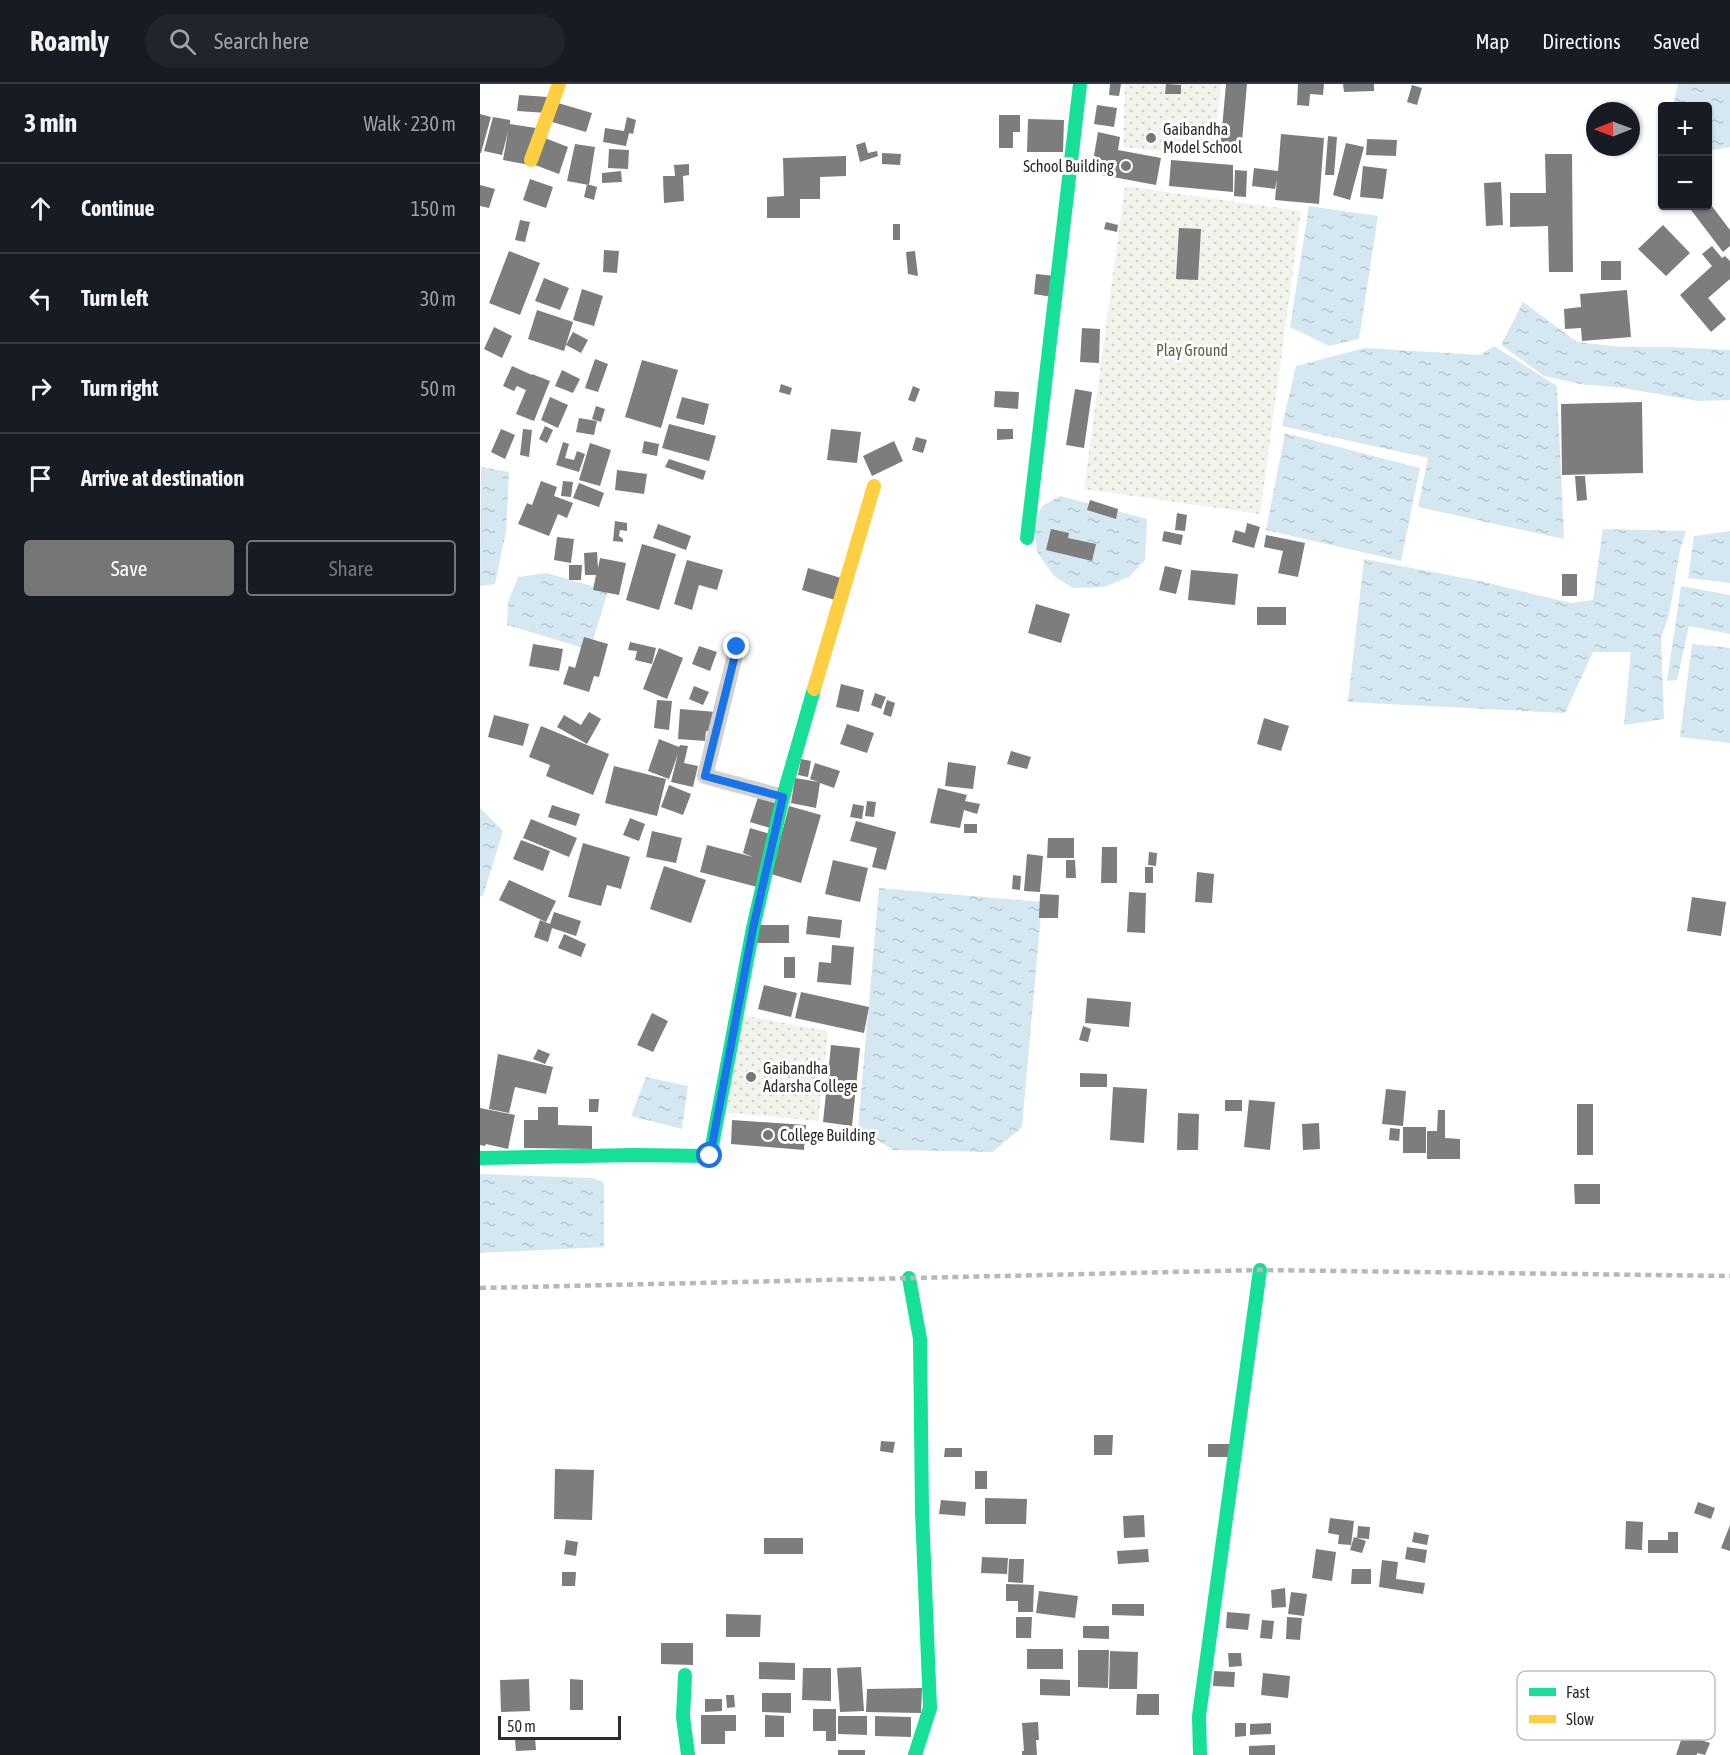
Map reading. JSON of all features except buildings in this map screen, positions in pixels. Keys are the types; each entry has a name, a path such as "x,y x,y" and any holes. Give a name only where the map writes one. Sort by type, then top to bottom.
{"street":[{"path":"531,160 559,84"},
{"path":"1027,537 1080,84"},
{"path":"480,1158 710,1156 753,928 783,797 874,486"},
{"path":"737,647 705,776 783,797"},
{"path":"1200,1755 1200,1716 1260,1270"},
{"path":"909,1278 920,1339 922,1512 930,1708 915,1755"},
{"path":"685,1675 683,1717 688,1755"}],"green space":[{"path":"1125,84 1221,84 1214,157 1123,147"},
{"name":"Play Ground","path":"1125,186 1301,211 1260,514 1084,489"},
{"path":"741,1015 828,1031 818,1121 724,1112"}],"water":[{"path":"1678,84 1730,84 1730,147 1712,150 1712,102 1674,102"},
{"path":"1309,206 1378,216 1359,339 1329,346 1290,327"},
{"path":"1523,302 1577,342 1621,347 1730,350 1730,400 1698,401 1623,388 1580,384 1544,376 1501,345"},
{"path":"1494,346 1557,386 1564,539 1418,507 1428,458 1282,426 1296,366 1365,348 1480,355"},
{"path":"1285,433 1420,468 1401,561 1266,530"},
{"path":"481,467 509,472 506,532 495,584 480,586"},
{"path":"1060,496 1147,519 1145,560 1129,577 1104,587 1073,588 1054,576 1037,552 1034,526 1042,506"},
{"path":"1603,529 1686,531 1680,550 1669,615 1661,638 1664,719 1624,725 1631,652 1593,652 1565,713 1348,702 1364,559 1480,581 1571,603 1593,600"},
{"path":"1730,531 1730,583 1688,578 1694,536"},
{"path":"547,573 608,591 590,650 507,625 508,602 518,577"},
{"path":"1681,586 1730,595 1730,634 1689,626 1677,680 1667,681"},
{"path":"1692,644 1730,648 1730,743 1680,737"},
{"path":"480,808 503,831 483,896 480,896"},
{"path":"879,888 1042,902 1022,1127 993,1152 893,1150 858,1128"},
{"path":"646,1077 688,1086 682,1129 631,1116"},
{"path":"480,1174 593,1178 604,1183 604,1247 480,1253"}],"railway":[{"path":"480,1288 1260,1270 1730,1276"}],"traffic: fast":[{"path":"1027,538 1080,84"},
{"path":"480,1158 710,1156 753,928 783,797 814,689"},
{"path":"1200,1755 1199,1716 1260,1270"},
{"path":"909,1278 920,1339 922,1512 930,1708 915,1755"},
{"path":"685,1675 683,1717 688,1755"}],"traffic: slow":[{"path":"531,160 559,84"},
{"path":"814,689 874,486"}],"place":[{"name":"Gaibandha Model School","path":"1151,138"},
{"name":"School Building","path":"1126,166"},
{"name":"Gaibandha Adarsha College","path":"751,1077"},
{"name":"College Building","path":"768,1135"}],"route":[{"path":"710,1156 753,928 783,797 705,776 737,647"}]}
